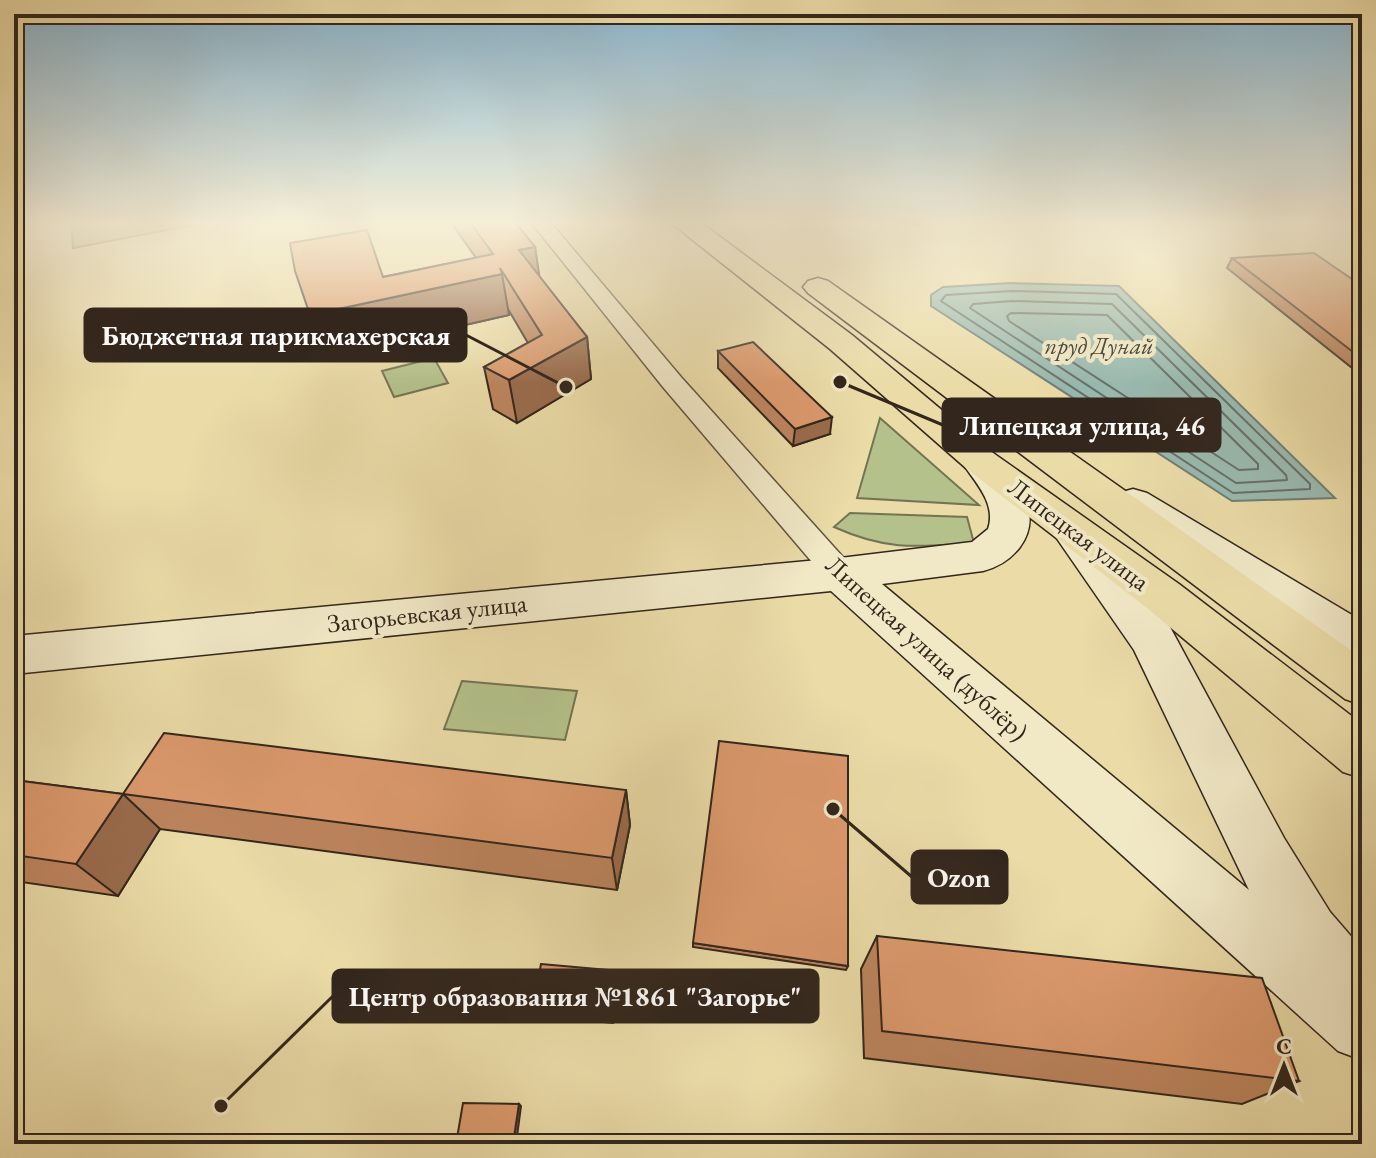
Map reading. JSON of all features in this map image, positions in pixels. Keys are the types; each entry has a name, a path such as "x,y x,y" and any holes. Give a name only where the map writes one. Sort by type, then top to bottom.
{"main road":[{"name":"Липецкая улица","path":"754,276 841,342 980,461 1163,596 1362,755"},
{"name":"Липецкая улица","path":"803,276 1362,685"}],"street":[{"name":"Липецкая улица (дублёр)","path":"585,276 672,382 840,574 1362,1027"},
{"path":"1009,427 1362,644"},
{"name":"Загорьевская улица","path":"14,655 840,574 983,556 997,547 1012,529 1011,511 1001,488 980,461"},
{"path":"1071,528 1153,640 1263,858 1308,934 1362,999"}],"green space":[{"path":"434,358 448,383 394,397 382,371"},
{"path":"880,418 979,505 857,498"},
{"path":"850,513 967,517 974,543 902,546 870,540 834,527"},
{"path":"462,681 577,691 565,740 444,729"}],"water":[{"name":"пруд Дунай","path":"1011,283 1119,286 1335,498 1232,501 931,306 931,295 943,287"}],"building":[{"path":"297,276 492,276 310,315"},
{"path":"505,276 539,276 587,337 509,380 484,367 542,335"},
{"path":"1255,276 1348,276 1362,286 1362,359"},
{"path":"753,342 832,417 795,429 718,351"},
{"path":"164,733 626,790 612,858 123,794"},
{"path":"719,741 848,756 848,966 693,943"},
{"path":"14,780 123,794 76,864 14,855"},
{"path":"877,936 1262,978 1299,1081 882,1031"},
{"path":"541,964 619,971 613,1020 532,1012"},
{"path":"463,1103 519,1104 513,1144 456,1144"}],"place":[{"name":"Липецкая улица, 46","path":"840,382"},
{"name":"Бюджетная парикмахерская","path":"566,387"},
{"name":"Ozon","path":"833,809"},
{"name":"Центр образования №1861 \"Загорье\"","path":"221,1106"}]}
